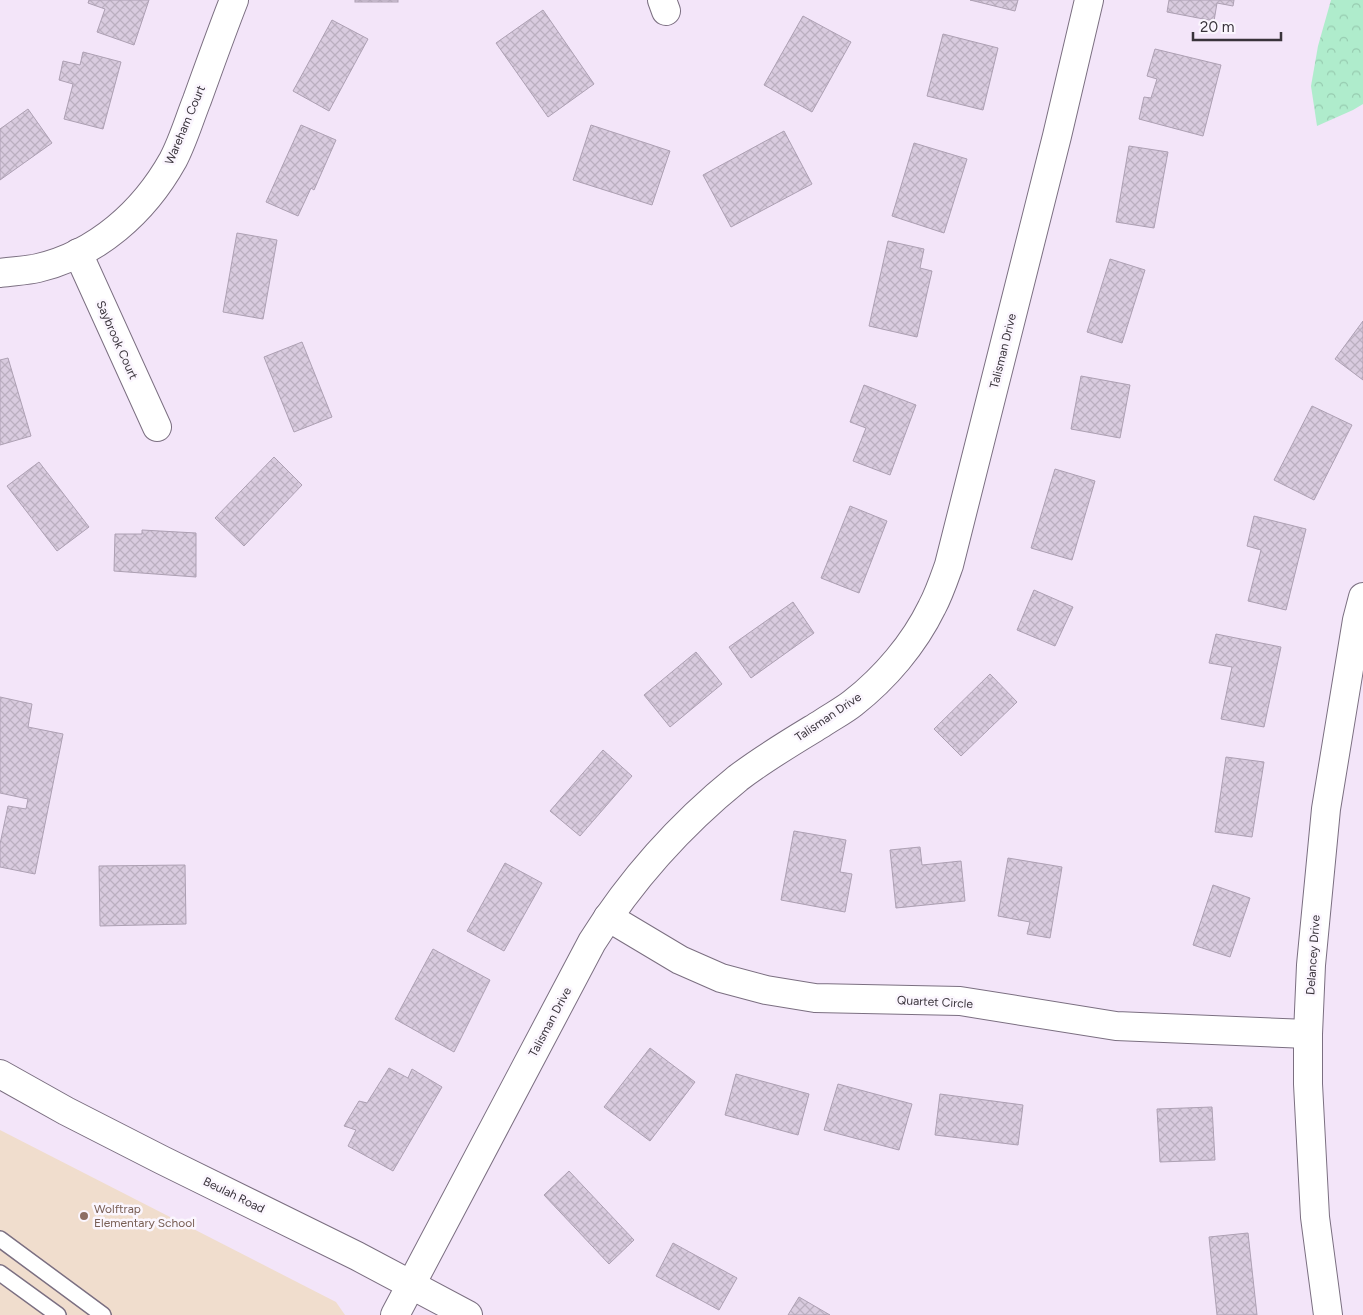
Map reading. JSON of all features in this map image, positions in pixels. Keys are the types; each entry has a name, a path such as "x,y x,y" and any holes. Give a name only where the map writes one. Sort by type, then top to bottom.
{"street":[{"name":"Wareham Court","path":"0,273 38,268 78,253 102,240 132,215 150,196 173,159 184,134 234,0"},
{"name":"Talisman Drive","path":"394,1315 587,950 608,916 652,858 695,814 739,778 771,755 852,704 882,677 906,649 932,608 949,565 1089,0"},
{"name":"Saybrook Court","path":"78,253 157,427"},
{"name":"Delancey Drive","path":"1328,1315 1315,1217 1308,1084 1311,965 1326,809 1357,620 1363,597"},
{"name":"Quartet Circle","path":"608,916 680,960 721,978 766,990 815,998 960,1001 1116,1026 1308,1034"},
{"name":"Beulah Road","path":"0,1074 162,1160 348,1251 468,1315"}],"lane":[{"path":"0,1239 103,1315"},
{"path":"0,1273 58,1315"}],"shaded area":[{"name":"Wolftrap Elementary School","path":"0,1130 336,1302 345,1315 0,1315"}],"green space":[{"path":"1331,0 1363,0 1363,104 1317,126 1311,86 1318,46"}],"building":[{"path":"89,0 149,0 134,45 97,32 105,9 88,3"},
{"path":"355,0 398,0 398,2 355,2"},
{"path":"970,0 1018,0 1015,11"},
{"path":"1169,0 1234,0 1233,6 1217,3 1214,21 1167,12"},
{"path":"543,10 594,84 548,117 496,43"},
{"path":"803,16 851,42 812,112 764,85"},
{"path":"332,20 368,39 329,111 293,91"},
{"path":"943,34 998,48 983,110 927,96"},
{"path":"1155,49 1221,65 1203,136 1139,119 1144,97 1151,98 1157,79 1147,76"},
{"path":"83,52 121,62 103,129 64,119 73,84 59,80 63,61 80,65"},
{"path":"28,109 52,143 0,180 0,129"},
{"path":"301,125 336,140 314,190 311,188 298,216 266,202"},
{"path":"591,125 670,151 652,205 573,180"},
{"path":"784,131 812,184 731,227 703,175"},
{"path":"914,143 967,159 944,233 892,216"},
{"path":"1129,146 1168,152 1154,228 1116,222"},
{"path":"237,233 277,240 263,319 223,312"},
{"path":"888,241 924,249 920,268 932,271 917,337 869,326"},
{"path":"1110,259 1145,270 1122,343 1087,332"},
{"path":"1363,321 1363,380 1335,359"},
{"path":"302,342 332,417 294,432 264,357"},
{"path":"8,358 31,436 0,445 0,360"},
{"path":"1081,376 1130,385 1120,438 1071,429"},
{"path":"864,385 916,405 890,475 853,461 866,428 850,422"},
{"path":"1312,406 1352,425 1314,500 1274,480"},
{"path":"274,457 302,485 244,546 215,518"},
{"path":"39,462 89,527 57,551 7,486"},
{"path":"1055,469 1095,481 1072,560 1031,548"},
{"path":"850,506 887,521 859,593 821,578"},
{"path":"1254,516 1306,529 1286,610 1248,601 1261,550 1247,546"},
{"path":"142,530 196,533 196,577 114,571 115,534 142,534"},
{"path":"1034,590 1073,607 1055,646 1017,630"},
{"path":"793,602 814,633 751,678 729,647"},
{"path":"1216,634 1281,647 1264,727 1221,719 1232,667 1209,663"},
{"path":"696,652 722,684 670,727 644,695"},
{"path":"990,674 1017,702 961,756 934,729"},
{"path":"0,697 32,704 28,727 63,734 35,874 0,867 0,844 8,806 26,809 28,799 0,793"},
{"path":"603,750 632,776 580,836 550,811"},
{"path":"1226,757 1264,762 1252,837 1215,832"},
{"path":"794,831 846,840 840,872 852,874 845,912 781,900"},
{"path":"920,847 922,865 961,861 965,901 896,908 890,850"},
{"path":"1008,858 1062,867 1050,938 1027,934 1030,922 998,916"},
{"path":"505,863 542,883 504,951 467,931"},
{"path":"185,865 186,924 100,926 99,866"},
{"path":"1213,885 1250,898 1230,957 1193,945"},
{"path":"433,949 490,980 454,1052 395,1019"},
{"path":"650,1048 695,1082 650,1141 604,1107"},
{"path":"389,1068 408,1078 412,1069 442,1087 393,1171 348,1146 356,1130 344,1126 359,1101 367,1103"},
{"path":"736,1074 809,1094 798,1135 725,1115"},
{"path":"838,1084 912,1104 899,1150 824,1130"},
{"path":"940,1094 1023,1105 1018,1145 935,1135"},
{"path":"1212,1107 1215,1160 1160,1162 1157,1109"},
{"path":"569,1171 634,1240 609,1264 544,1195"},
{"path":"1248,1233 1257,1315 1217,1315 1209,1237"},
{"path":"673,1243 737,1278 719,1310 656,1276"},
{"path":"799,1297 830,1315 788,1315"}],"place":[{"name":"Wolftrap Elementary School","path":"84,1216"}]}
